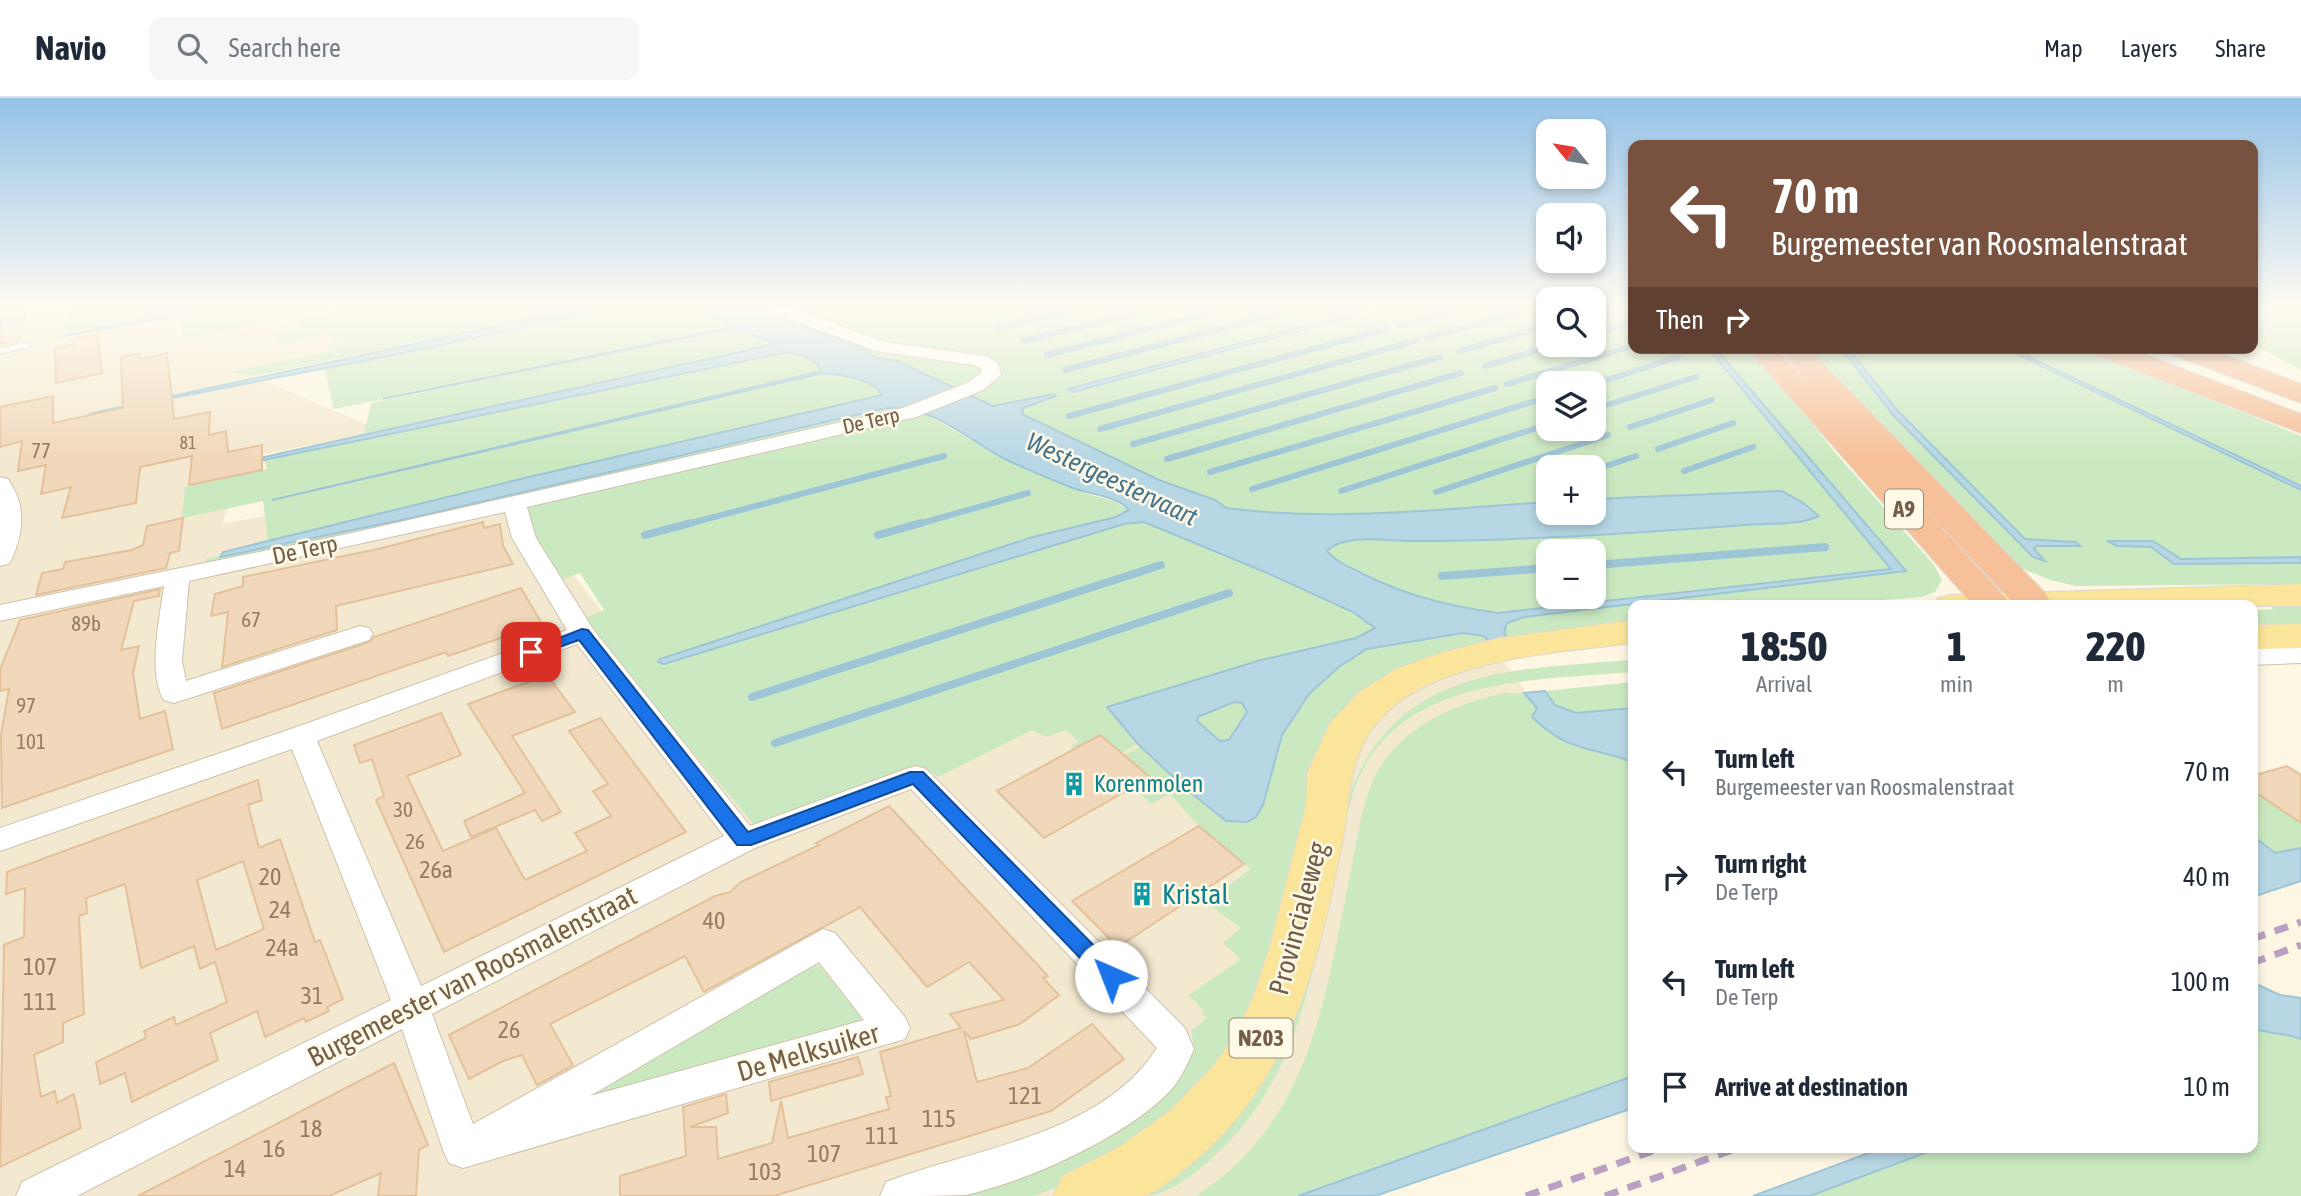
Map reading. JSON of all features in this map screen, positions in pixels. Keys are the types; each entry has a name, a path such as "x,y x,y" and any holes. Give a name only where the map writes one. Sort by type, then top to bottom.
{"highway":[{"name":"A9","path":"1769,358 1990,600"},
{"name":"A9","path":"1802,358 2030,600"},
{"path":"2130,358 2301,424"},
{"path":"2159,358 2301,414"},
{"path":"2208,358 2301,394"},
{"path":"2260,358 2301,378"}],"main road":[{"path":"2134,600 2301,595"},
{"name":"Provincialeweg","path":"1083,1196 1154,1158 1185,1134 1233,1082 1252,1055 1279,995 1328,805 1364,743 1380,722 1405,702 1466,676 1486,663 1628,632"},
{"path":"2258,637 2301,636"},
{"name":"Provincialeweg","path":"1540,652 1628,649"}],"street":[{"name":"De Terp","path":"0,613 177,577 909,413 976,386 991,375 991,367 979,360 966,358"},
{"path":"0,484 7,492 11,523 0,559"},
{"path":"514,502 524,538 582,633 744,840"},
{"path":"177,577 169,661 174,694 360,634"},
{"path":"0,840 301,736 582,633"},
{"path":"2258,657 2301,655"},
{"path":"301,736 411,1005 463,1150"},
{"name":"Burgemeester van Roosmalenstraat","path":"36,1196 411,1005 744,840 916,776 1172,1039 1176,1049 1171,1064 1154,1081 1112,1114 1066,1140 1023,1159 900,1196"},
{"name":"De Melksuiker","path":"824,943 892,1028 879,1032 463,1150 824,943"}],"shaded area":[{"path":"0,358 297,358 233,372 254,376 382,431 245,458 222,524 490,473 756,801 1312,615 1490,643 1540,711 1314,1159 1239,1196 0,1196"}],"green space":[{"path":"296,358 339,358 254,376 231,372"},
{"path":"367,358 586,358 334,409 324,367"},
{"path":"588,358 710,358 364,434 371,403"},
{"path":"758,358 808,358 822,371 272,499 819,374 845,376 863,381 878,389 882,395 268,541 263,501 182,518 185,487 267,469 264,460"},
{"path":"879,358 962,358 987,369 958,391 897,361"},
{"path":"947,358 1186,358 1069,390 1073,392 1199,358 1717,358 1887,561 1895,560 1724,358 1761,358 1833,450 1934,565 1942,580 1935,592 1922,597 1881,600 1628,600 1628,624 1509,640 1504,633 1509,622 1502,617 1403,593 1367,578 1327,551 1334,546 1357,540 1514,538 1797,522 1814,519 1811,509 1802,502 1706,493 1606,498 1606,455 1536,455 1536,503 1347,514 1226,508 1215,500 1159,480 1022,414 1023,408 1030,405 993,406 964,394 996,369"},
{"path":"1816,358 2110,358 2301,436 2301,584 2076,586 2050,580 2011,564"},
{"path":"2279,358 2301,358 2301,370"},
{"path":"900,406 907,409 204,569 206,559 411,518"},
{"path":"920,411 1005,459 1081,492 1113,501 1129,510 1116,517 1033,537 660,659 661,664 1124,524 1144,522 1353,612 1376,629 1356,638 1261,660 1108,707 1138,744 1121,753 1100,735 1074,749 1071,746 1079,742 1066,730 1046,737 1032,730 938,777 926,769 756,827 589,628 585,618 604,610 580,573 558,581 531,537 524,507"},
{"path":"2272,607 2301,607 2301,629 2258,631 2258,610 2273,609"},
{"path":"1463,633 1485,636 1490,643 1379,682 1239,1038 1161,1127 1060,1186 1034,1196 949,1196 1011,1176 1176,1077 1195,1051 1191,1031 1207,1018 1189,995 1241,959 1223,943 1241,928 1205,902 1251,869 1194,821 1170,794 1151,804 1138,792 1155,781 1124,755 1140,747 1187,789 1185,791 1190,791 1226,821 1263,805 1282,735 1309,694 1341,666 1367,649"},
{"path":"1628,660 1628,672 1510,683 1470,692 1432,705 1399,726 1372,754 1353,793 1308,989 1293,1036 1273,1080 1246,1122 1210,1160 1169,1189 1141,1196 1218,1139 1249,1104 1273,1066 1292,1025 1306,982 1346,804 1367,759 1393,725 1425,700 1461,684 1542,667"},
{"path":"1628,683 1628,708 1576,713 1555,705 1545,691"},
{"path":"1508,692 1524,693 1537,709 1532,717 1557,737 1580,747 1628,760 1628,1078 1298,1196 1196,1196 1235,1165 1266,1131 1290,1092 1308,1052 1332,963 1358,831 1373,780 1379,769 1404,739 1419,727 1453,709"},
{"path":"1234,702 1242,703 1247,712 1229,740 1220,741 1197,721 1198,717"},
{"path":"2258,793 2295,819 2301,818 2301,848 2275,854 2258,840"},
{"path":"813,965 820,966 861,1017 856,1026 600,1097 594,1093"},
{"path":"2301,1015 2301,1196 1809,1196 1925,1153 2258,1153 2258,1030"}],"water":[{"path":"348,358 377,358 89,414"},
{"path":"581,358 585,358 383,399"},
{"path":"711,358 758,358 264,460 264,457"},
{"name":"Westergeestervaart","path":"808,358 879,358 897,361 993,406 1053,394 1056,396 1023,408 1022,414 1159,480 1215,500 1226,508 1347,514 1536,503 1536,525 1606,525 1606,498 1782,491 1819,516 1792,523 1577,536 1451,541 1366,539 1335,545 1327,551 1344,564 1379,582 1429,599 1498,613 1536,609 1590,609 1524,617 1507,623 1504,633 1509,640 1490,643 1484,636 1463,633 1367,649 1340,666 1309,694 1282,735 1263,805 1256,817 1247,822 1226,821 1190,792 1184,791 1186,789 1138,744 1107,707 1261,660 1356,638 1375,628 1353,612 1144,522 1124,524 664,664 658,662 660,659 1033,537 1116,517 1129,510 1117,501 1070,487 1013,463 931,416 915,411 882,409 411,518 220,557 223,552 529,477 882,395 878,389 863,381 845,376 819,374 272,500 822,371","holes":["1234,702 1242,703 1247,712 1229,740 1220,741 1197,721 1198,717"]},
{"path":"1184,358 1198,358 1073,392 1068,389"},
{"path":"1716,358 1724,358 1906,571 1665,600 1628,600 1628,604 1606,607 1606,601 1891,569"},
{"path":"1849,358 1856,358 1897,410 2025,539 2076,542 2080,546 2037,546 2034,549 2045,561 2033,557 1894,416"},
{"path":"2025,358 2032,358 2301,486 2301,490"},
{"path":"2107,541 2153,541 2181,559 2301,557 2301,563 2174,564 2151,547 2117,546"},
{"path":"1545,691 1555,705 1576,713 1628,708 1628,760 1580,747 1557,737 1532,717 1537,708 1524,693"},
{"path":"2258,840 2275,853 2301,848 2301,881 2258,895"},
{"path":"2258,985 2280,995 2301,998 2301,1039 2259,1030"},
{"path":"1628,1078 1628,1110 1375,1196 1298,1196"},
{"path":"1869,1153 1925,1153 1810,1196 1753,1196"}],"building":[{"path":"55,358 100,358 102,373 56,383"},
{"path":"121,358 168,358 174,419 210,412 209,435 226,431 228,452 262,445 262,470 189,485 192,456 140,467 136,503 62,518 71,487 41,494 46,465 18,471 22,441 0,447 0,407 53,396 53,423 123,408"},
{"path":"183,518 179,551 170,553 166,568 36,595 42,573 63,569 65,562 132,550 143,545 147,526"},
{"path":"483,522 484,528 500,524 503,546 513,564 336,606 337,630 222,667 228,612 211,616 215,594 243,586 243,577 378,549"},
{"path":"521,588 542,624 448,656 446,652 222,729 214,693 370,642 374,637"},
{"path":"160,589 159,596 134,601 121,650 139,646 133,673 140,719 165,711 173,749 2,808 1,735 9,689 0,691 0,670 20,620"},
{"path":"547,675 575,712 512,736 561,812 542,821 535,810 471,837 464,821 525,793 468,704"},
{"path":"441,713 461,755 407,776 443,851 496,828 525,880 587,851 575,833 611,816 593,791 608,784 569,731 600,718 686,832 444,952 376,800 384,796 372,759 360,763 354,745"},
{"name":"Korenmolen","path":"1100,735 1150,777 1044,838 997,791"},
{"path":"2287,766 2301,775 2301,823 2258,794 2258,774"},
{"path":"258,780 262,800 248,805 259,848 280,839 315,942 320,940 343,999 327,1007 329,1011 306,1022 304,1018 265,1037 257,1011 210,1033 218,1060 132,1102 125,1073 100,1084 96,1062 146,1038 144,1031 174,1017 176,1025 227,1002 215,962 200,969 194,946 141,968 125,884 86,898 87,913 79,916 84,1014 63,1023 63,1042 34,1055 41,1097 55,1091 57,1103 74,1094 81,1128 0,1167 4,945 24,937 25,888 6,894 7,872","holes":["243,861 264,929 216,950 197,880"]},
{"path":"889,806 1048,976 1043,978 1059,995 1020,1024 971,1039 964,1031 977,1082 1028,1068 1092,1024 1124,1059 1051,1111 774,1196 620,1196 620,1176 686,1156 683,1107 726,1094 728,1113 690,1127 716,1127 718,1159 772,1143 781,1101 788,1138 889,1109 886,1097 891,1096 880,1052 961,1028 950,1014 1004,1000 969,962 927,987 860,907 704,992 685,956 550,1024 573,1065 537,1085 522,1055 503,1061 469,1079 449,1035 715,896 730,892 741,882 819,845 816,843"},
{"name":"Kristal","path":"1199,826 1244,864 1118,947 1072,901"},
{"path":"858,1057 863,1074 771,1101 769,1082"},
{"path":"394,1063 428,1145 419,1150 416,1196 378,1196 381,1173 329,1196 138,1196"}],"waterway":[{"path":"1065,370 1110,358"},
{"path":"1069,416 1279,358"},
{"path":"1100,429 1353,358"},
{"path":"1133,444 1436,358"},
{"path":"1485,366 1511,358"},
{"path":"1507,384 1592,358"},
{"path":"1606,380 1674,358"},
{"path":"1167,459 1461,373"},
{"path":"1606,405 1696,377"},
{"path":"1210,472 1495,388"},
{"path":"1630,427 1712,400"},
{"path":"1252,489 1536,401"},
{"path":"1658,449 1733,423"},
{"path":"1341,491 1536,428"},
{"path":"1436,492 1608,435"},
{"path":"1684,471 1753,447"},
{"path":"684,525 944,456"},
{"path":"1606,466 1636,456"},
{"path":"915,525 1028,493"},
{"path":"645,535 691,523"},
{"path":"878,535 921,523"},
{"path":"1606,564 1825,547"},
{"path":"752,697 1161,565"},
{"path":"1442,576 1536,569"},
{"path":"775,743 1229,593"}],"railway":[{"path":"2258,937 2301,922"},
{"path":"2258,961 2301,945"},
{"path":"1526,1196 1647,1153"},
{"path":"1605,1196 1724,1153"}],"place":[{"name":"Korenmolen","path":"1074,784"},
{"name":"Kristal","path":"1142,894"}],"route":[{"path":"531,652 582,633 744,840 916,776 1111,976"}]}
